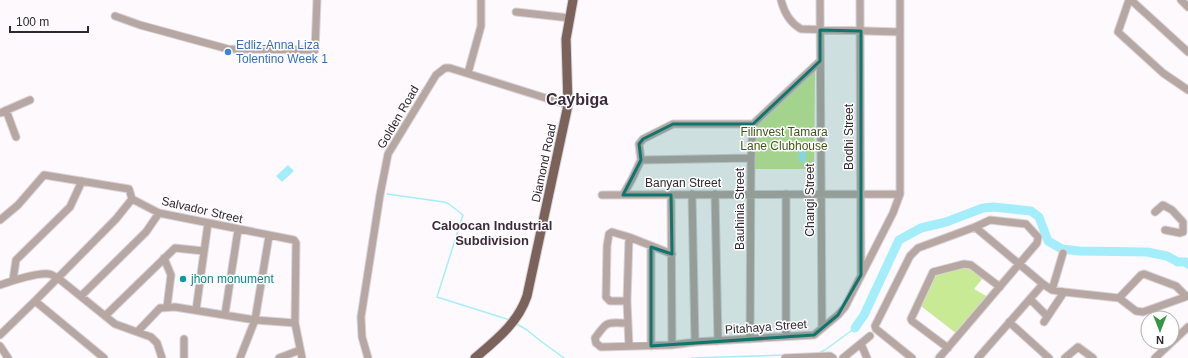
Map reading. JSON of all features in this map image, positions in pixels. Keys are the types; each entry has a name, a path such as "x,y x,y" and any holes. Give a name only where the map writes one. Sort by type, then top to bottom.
{"main road":[{"name":"Diamond Road","path":"476,358 514,322 527,296 568,105 566,39 573,0"}],"street":[{"path":"115,16 140,25 228,49 315,50 317,0"},
{"path":"468,73 481,26 481,0"},
{"path":"781,0 784,10 796,26 801,29 900,32"},
{"name":"Changi Street","path":"820,0 822,328"},
{"name":"Bodhi Street","path":"860,0 861,275"},
{"path":"900,0 900,194"},
{"path":"1188,52 1130,0 1118,32 1163,74 1188,90"},
{"path":"1181,0 1188,7"},
{"path":"516,12 570,18"},
{"path":"623,195 641,160 640,144 643,139 673,124 753,124 820,61"},
{"name":"Golden Road","path":"368,358 362,337 361,317 388,154 426,91 440,71 445,68 450,68 568,105"},
{"path":"16,137 3,112 30,100"},
{"name":"Bauhinia Street","path":"750,339 751,158 753,124"},
{"path":"641,160 751,158"},
{"name":"Salvador Street","path":"0,220 18,205 44,175 129,189 132,199 159,214 294,240 296,243 295,323"},
{"path":"13,280 16,260 70,207 82,181"},
{"path":"671,194 672,345"},
{"path":"692,194 695,342"},
{"path":"715,194 718,341"},
{"path":"786,194 786,336"},
{"name":"Banyan Street","path":"602,195 900,194"},
{"name":"Pitahaya Street","path":"628,323 608,323 603,327 596,338 596,343 601,347 651,346 814,335 838,315 845,307 893,212 900,194"},
{"path":"0,335 116,219 132,199"},
{"path":"1155,212 1163,205 1169,207 1183,222 1186,233 1165,230"},
{"path":"81,296 146,232 159,214"},
{"path":"907,357 876,329 875,326 910,256 918,248 990,220 1026,224 1038,237 1037,243 939,358"},
{"path":"196,310 208,223"},
{"path":"975,227 1052,290 1119,298 1136,311 1143,312 1187,296 1176,286 1144,274 1141,275 1119,298"},
{"path":"225,314 238,230"},
{"path":"627,301 610,301 606,297 607,246 609,234 612,232 629,237 651,247 672,254"},
{"path":"240,358 255,320 269,236"},
{"path":"629,237 627,301 629,346"},
{"path":"651,247 651,346"},
{"path":"105,316 176,248 204,251"},
{"path":"1052,290 1063,253"},
{"path":"164,258 171,275 166,307"},
{"path":"948,348 911,319 933,272 964,264 971,265 1000,287"},
{"path":"0,285 13,280 49,274 58,278 115,324 138,331 151,337 157,343 162,358"},
{"path":"978,358 1008,322 1043,284"},
{"path":"1030,299 1046,319 1064,292"},
{"path":"35,301 104,358"},
{"path":"138,331 160,308 166,307 225,314 255,320 295,323 302,358"},
{"path":"1008,322 1049,358"},
{"path":"1155,358 1188,327"},
{"path":"843,358 870,336"},
{"path":"184,339 184,358"},
{"path":"861,344 867,358"},
{"path":"0,346 8,358"},
{"path":"1065,358 1078,347 1092,358"},
{"path":"278,358 300,350"},
{"path":"785,358 830,356 833,358"}],"highlighted area":[{"path":"820,30 861,31 861,275 838,315 814,335 651,346 651,247 672,254 671,195 623,195 641,160 639,144 643,139 673,124 753,124 820,61"}],"green space":[{"name":"Filinvest Tamara Lane Clubhouse","path":"815,70 814,169 753,169 753,127"},
{"path":"967,266 984,277 974,289 988,297 957,334 921,306 936,275"}],"water":[{"path":"799,151 806,151 806,162 799,162"},
{"path":"288,165 294,171 282,182 276,176"}],"waterway":[{"path":"387,194 444,202 463,215 437,297 510,320"},
{"path":"855,328 864,315 899,240 921,228 946,222 983,208 993,207 1031,211 1039,217 1048,241 1062,249 1079,251 1147,252 1167,256 1178,262 1186,262 1188,264"},
{"path":"515,323 527,330 564,358"},
{"path":"819,353 855,328"},
{"path":"692,358 786,355"}],"place":[{"name":"Edliz-Anna Liza Tolentino Week 1","path":"228,52"},
{"name":"jhon monument","path":"183,279"}],"district":[{"name":"Caybiga","path":"577,99"},
{"name":"Caloocan Industrial Subdivision","path":"492,232"}]}
